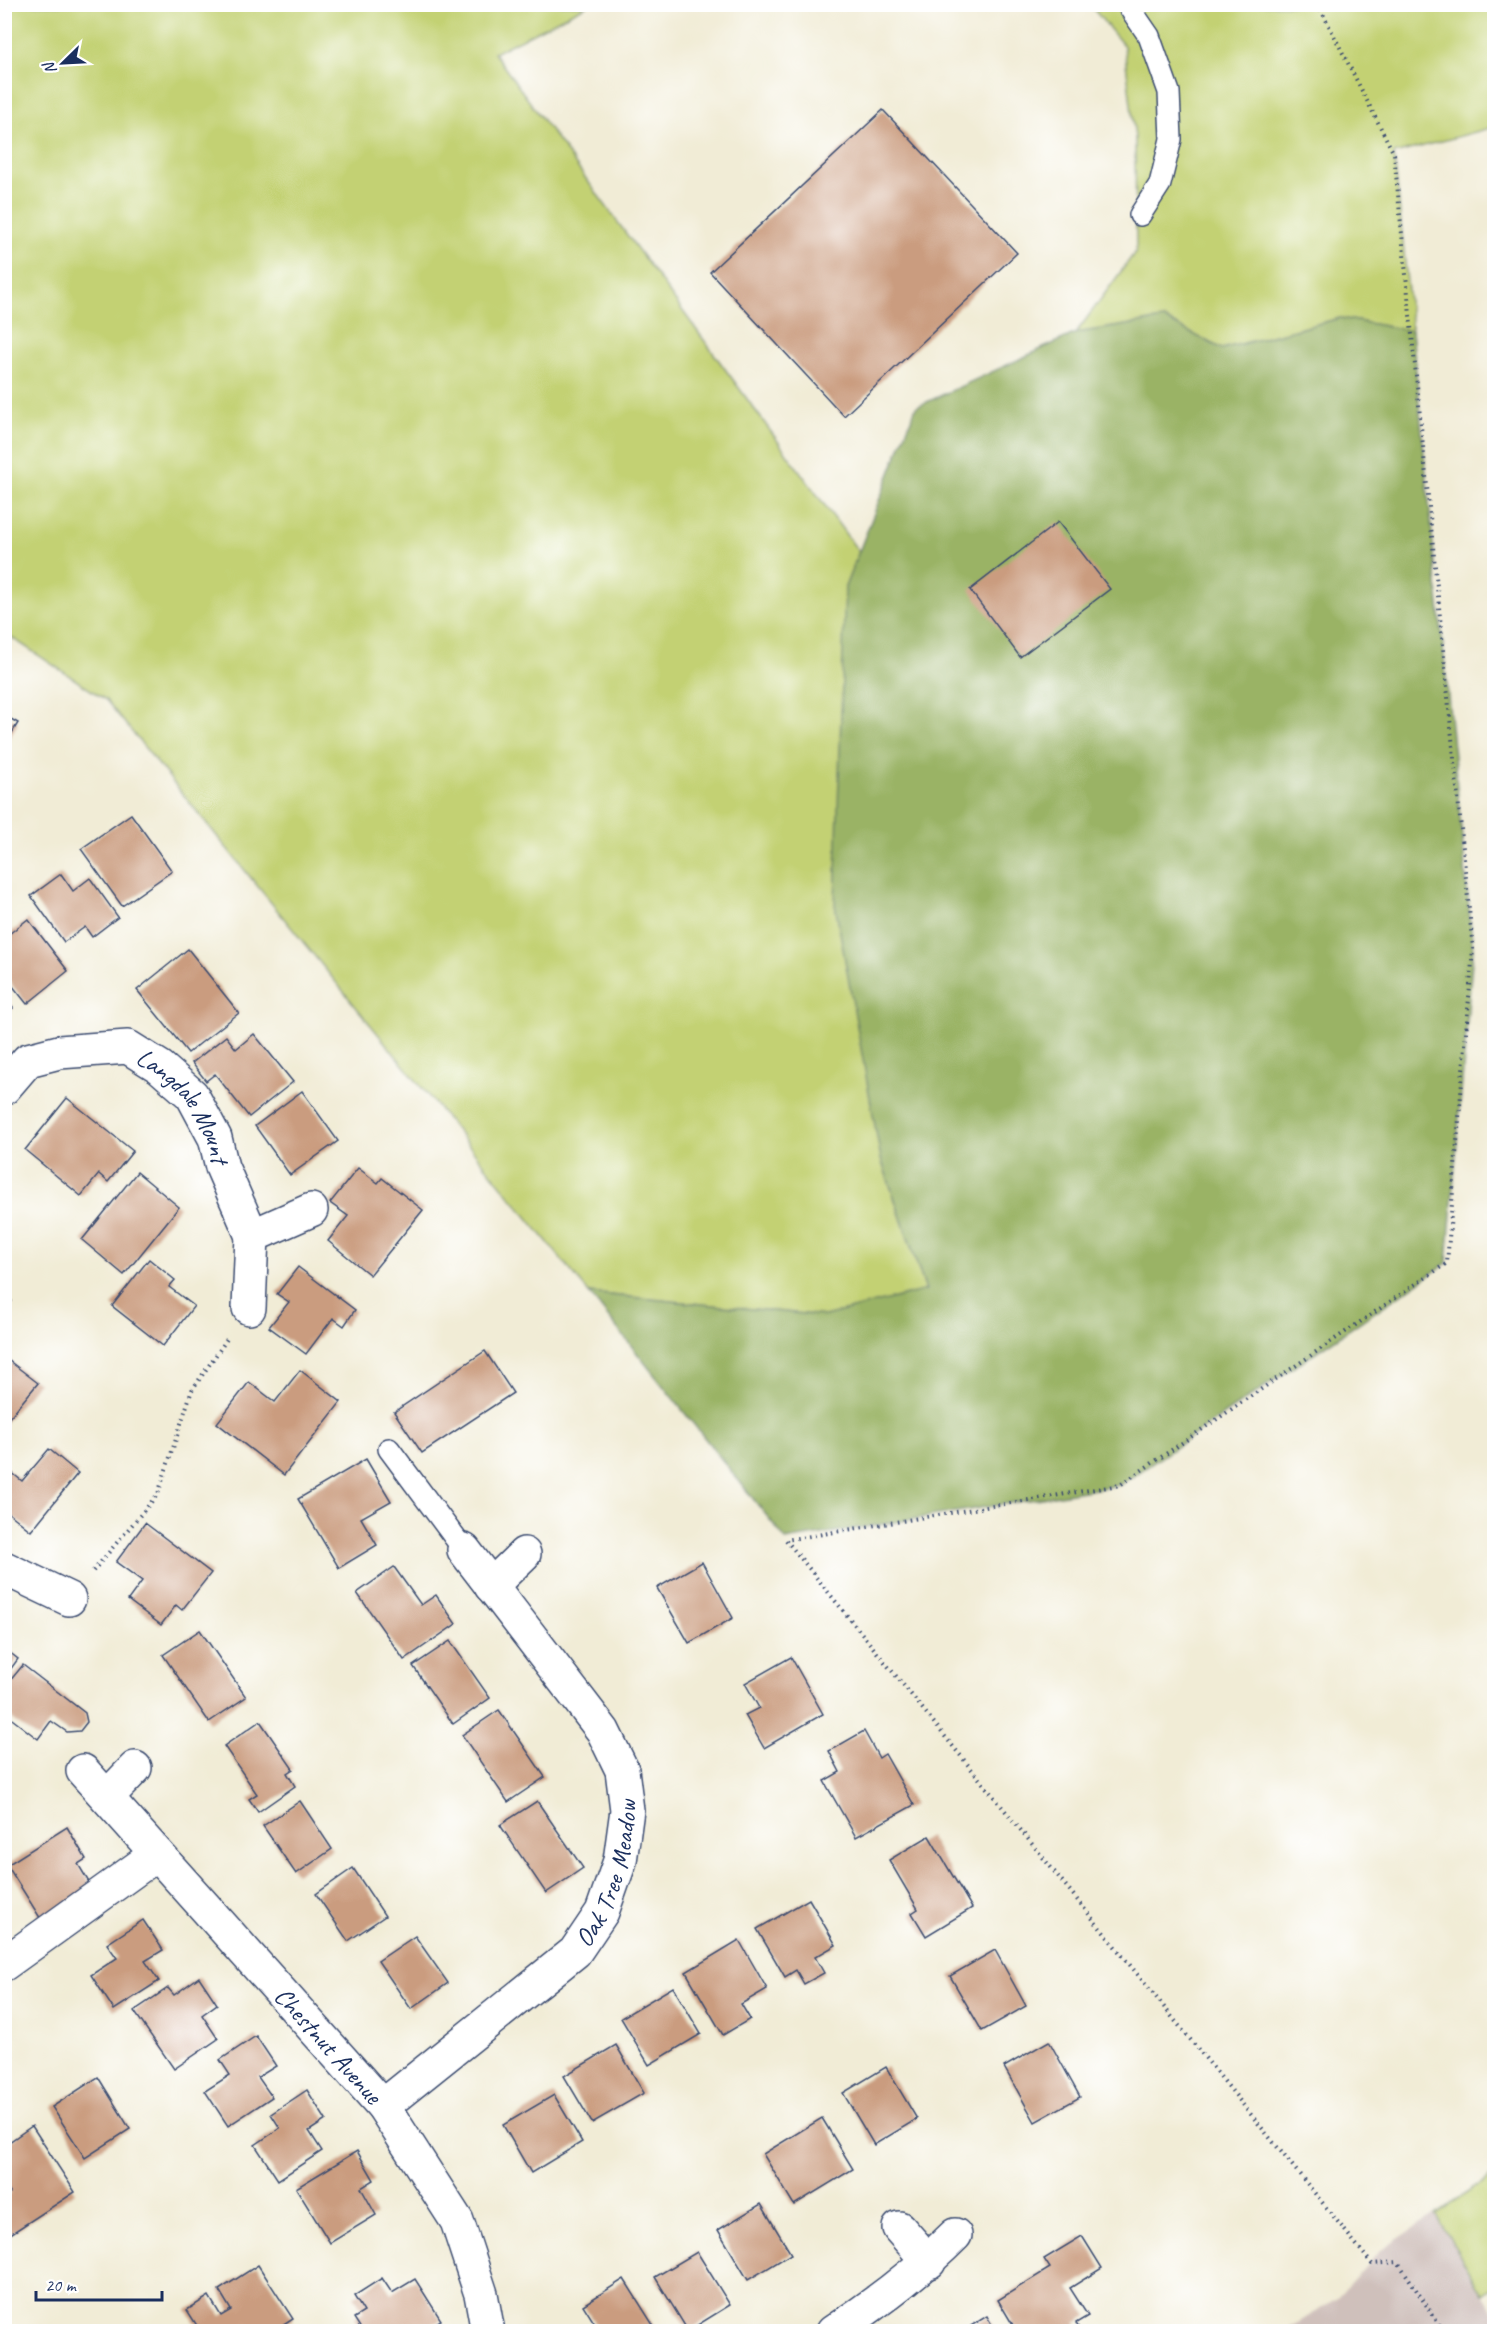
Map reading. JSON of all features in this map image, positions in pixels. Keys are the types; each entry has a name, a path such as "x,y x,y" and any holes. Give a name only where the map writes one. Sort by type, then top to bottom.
{"street":[{"name":"Langdale Mount","path":"4,1088 28,1060 58,1052 128,1047 160,1067 192,1095 215,1138 222,1167 252,1236 249,1308"},
{"path":"252,1236 311,1210"},
{"name":"Oak Tree Meadow","path":"383,2106 575,1952 602,1912 620,1861 627,1810 622,1770 603,1731 464,1550"},
{"path":"491,1586 524,1554"},
{"path":"4,1568 69,1599"},
{"path":"107,1797 135,1768"},
{"name":"Chestnut Avenue","path":"83,1771 383,2106 457,2221 481,2294 488,2331"},
{"path":"4,1964 157,1854"},
{"path":"899,2228 929,2262"},
{"path":"833,2331 872,2307 929,2262 955,2235"}],"lane":[{"path":"1127,4 1149,36 1169,92 1171,140 1160,184 1140,215"},
{"path":"388,1449 464,1550"}],"path":[{"path":"1318,4 1394,154 1473,949 1447,1263 1120,1485 786,1540 1372,2264 1398,2262 1444,2331"},
{"path":"69,1599 158,1494 192,1390 249,1308"}],"shaded area":[{"path":"1435,2214 1494,2312 1494,2331 1284,2332 1337,2298 1382,2249"}],"green space":[{"path":"4,5 587,5 494,53 859,552 845,587 881,1159 926,1291 825,1316 589,1293 106,700 5,633"},
{"path":"1090,5 1494,5 1494,127 1394,154 1412,331 1340,318 1222,349 1164,319 1076,333 1136,251 1135,138 1124,46"},
{"path":"1340,318 1412,331 1473,949 1447,1263 1120,1485 786,1540 589,1293 825,1316 926,1290 881,1159 835,905 845,587 916,407 1076,333 1164,319 1222,349"},
{"path":"1494,2175 1494,2286 1483,2294 1435,2214"}],"building":[{"path":"883,110 1017,253 844,416 710,272"},
{"path":"1058,522 1110,589 1020,657 970,590"},
{"path":"4,715 18,723 4,746"},
{"path":"131,814 172,871 122,906 81,849"},
{"path":"61,874 73,891 90,878 118,917 92,937 85,927 64,942 31,896"},
{"path":"28,919 68,971 27,1004 4,975 4,938"},
{"path":"188,949 239,1013 188,1053 137,990"},
{"path":"4,997 13,1008 4,1014"},
{"path":"254,1034 293,1082 249,1117 215,1074 206,1081 192,1063 226,1036 236,1049"},
{"path":"302,1091 338,1141 290,1175 255,1126"},
{"path":"67,1098 133,1151 108,1182 99,1174 81,1196 25,1150"},
{"path":"358,1168 378,1183 382,1178 423,1210 370,1275 328,1241 348,1216 330,1203"},
{"path":"137,1172 179,1207 124,1275 82,1240"},
{"path":"149,1259 175,1280 169,1287 194,1306 163,1346 112,1306"},
{"path":"298,1267 355,1310 344,1326 333,1318 306,1354 269,1327 289,1302 277,1294"},
{"path":"4,1295 12,1301 4,1310"},
{"path":"485,1351 513,1393 422,1453 394,1412"},
{"path":"4,1357 38,1383 4,1424"},
{"path":"300,1370 341,1402 284,1475 217,1423 249,1382 275,1402"},
{"path":"49,1449 78,1473 31,1531 5,1510 5,1470 6,1468 22,1481"},
{"path":"366,1459 391,1501 361,1518 377,1545 339,1568 298,1499"},
{"path":"145,1523 211,1573 182,1610 176,1605 161,1625 128,1600 142,1581 116,1562"},
{"path":"702,1562 733,1618 689,1643 657,1588"},
{"path":"394,1567 421,1605 436,1595 456,1624 404,1660 357,1593"},
{"path":"200,1630 246,1697 209,1722 163,1655"},
{"path":"450,1641 490,1698 453,1724 413,1666"},
{"path":"4,1648 18,1659 7,1674 4,1672"},
{"path":"791,1657 823,1714 764,1748 745,1715 759,1708 745,1683"},
{"path":"23,1665 85,1713 87,1722 80,1731 67,1732 51,1721 38,1739 4,1713 4,1688"},
{"path":"499,1710 545,1777 508,1802 462,1735"},
{"path":"260,1721 293,1769 287,1773 295,1786 258,1812 249,1799 257,1794 224,1746"},
{"path":"864,1731 879,1758 885,1754 914,1805 856,1837 824,1781 840,1772 829,1751"},
{"path":"300,1801 332,1849 296,1874 263,1826"},
{"path":"537,1801 583,1868 546,1893 500,1825"},
{"path":"67,1827 86,1859 78,1864 93,1889 42,1921 7,1865"},
{"path":"929,1836 972,1908 926,1936 912,1913 918,1909 889,1860"},
{"path":"353,1868 385,1916 348,1941 316,1894"},
{"path":"809,1899 836,1945 815,1957 824,1973 804,1984 796,1970 785,1977 757,1929"},
{"path":"143,1920 163,1950 145,1961 159,1981 114,2010 91,1975 117,1958 107,1944"},
{"path":"415,1936 448,1983 411,2009 378,1961"},
{"path":"739,1940 767,1989 741,2004 750,2019 723,2035 686,1972"},
{"path":"995,1950 1026,2006 982,2031 950,1976"},
{"path":"199,1977 217,2004 202,2015 218,2039 174,2069 134,2011 168,1988 174,1995"},
{"path":"673,1987 701,2034 649,2065 621,2018"},
{"path":"256,2036 276,2066 258,2077 272,2097 228,2126 205,2091 230,2075 220,2060"},
{"path":"1049,2041 1080,2097 1035,2122 1004,2067"},
{"path":"616,2045 644,2093 592,2123 564,2076"},
{"path":"886,2067 917,2119 874,2145 843,2093"},
{"path":"98,2077 130,2129 85,2158 52,2107"},
{"path":"307,2090 326,2120 309,2131 322,2151 278,2180 255,2145 280,2128 271,2114"},
{"path":"554,2095 582,2142 531,2173 503,2125"},
{"path":"822,2118 853,2169 794,2205 763,2154"},
{"path":"32,2126 75,2192 9,2235 4,2229 4,2196 10,2193 5,2185 5,2145"},
{"path":"357,2151 374,2180 361,2188 376,2215 330,2243 296,2188"},
{"path":"761,2204 791,2254 748,2280 718,2230"},
{"path":"1082,2236 1102,2268 1070,2288 1088,2316 1076,2323 1081,2332 1017,2332 998,2300 1050,2268 1044,2259"},
{"path":"697,2252 730,2305 688,2331 655,2277"},
{"path":"258,2265 293,2319 273,2332 201,2332 187,2310 209,2296 221,2316 231,2310 219,2290"},
{"path":"382,2278 392,2293 415,2279 441,2320 422,2332 363,2332 354,2318 364,2312 354,2296"},
{"path":"624,2279 655,2328 650,2332 600,2332 583,2305"},
{"path":"987,2316 996,2332 961,2332"}],"railway":[{"path":"1488,2332 1494,2327"}]}
